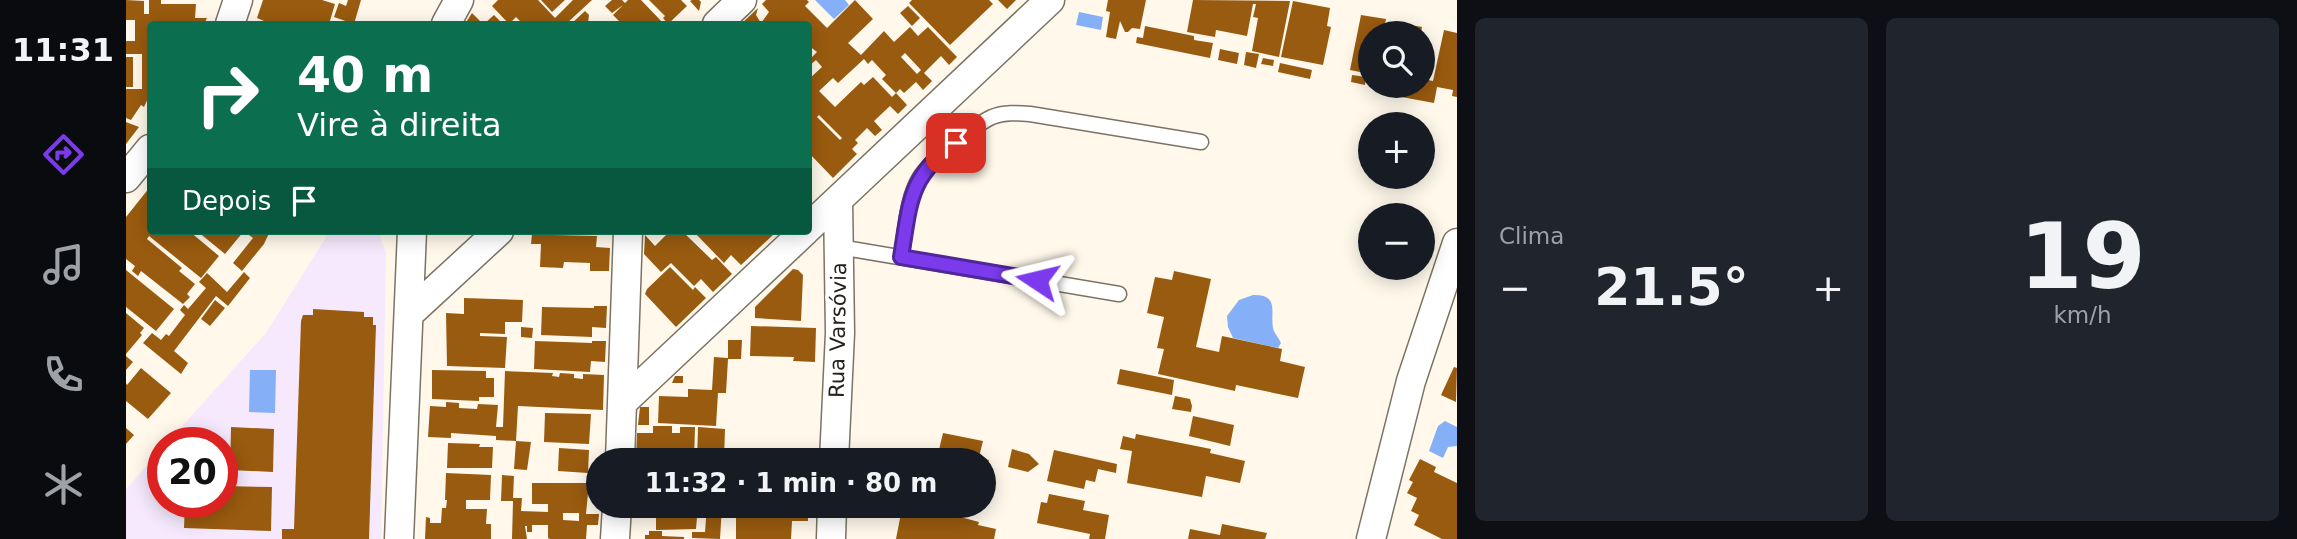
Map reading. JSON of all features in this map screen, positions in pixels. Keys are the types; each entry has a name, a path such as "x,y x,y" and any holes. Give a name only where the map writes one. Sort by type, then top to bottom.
{"street":[{"path":"231,21 239,0"},
{"path":"448,21 459,0"},
{"path":"720,21 742,0"},
{"path":"812,225 1050,0"},
{"path":"126,178 147,153"},
{"name":"Rua Varsóvia","path":"835,448 840,333 838,200"},
{"path":"399,539 412,235"},
{"path":"409,314 495,235"},
{"path":"621,448 628,235"},
{"path":"623,402 802,235"},
{"path":"1371,539 1411,381 1457,243"},
{"path":"615,539 616,518"},
{"path":"831,539 832,518"}],"lane":[{"path":"901,257 911,203 919,178 938,156 992,117 1009,113 1030,114 1201,142"},
{"path":"839,247 1119,294"}],"shaded area":[{"path":"327,235 379,235 386,253 381,539 126,539 126,489 147,466 147,518 238,518 238,427 181,427 266,333"}],"water":[{"path":"815,0 845,0 849,5 834,19"},
{"path":"1079,12 1103,17 1101,30 1076,25"},
{"path":"1253,295 1270,301 1274,332 1281,343 1278,348 1233,338 1227,316 1239,300"},
{"path":"250,370 276,370 275,413 249,412"},
{"path":"1445,421 1457,427 1457,446 1448,447 1443,458 1429,451 1438,426"}],"building":[{"path":"126,0 144,1 144,14 149,14 149,0 161,0 161,4 196,4 195,18 207,18 206,21 147,21 147,100 131,120 126,118 126,89 142,89 142,54 126,54 126,41 135,41 135,20 126,20"},
{"path":"263,0 322,0 335,4 330,21 264,21 257,18"},
{"path":"348,0 361,0 355,21 334,17 339,3 346,6"},
{"path":"498,0 538,0 555,18 573,0 592,0 569,21 520,21 516,17 512,21 506,21 492,6"},
{"path":"541,0 565,0 552,12"},
{"path":"612,0 622,0 625,3 628,0 641,0 661,21 619,21 613,15 623,5 612,13 605,6"},
{"path":"649,0 681,0 687,6 671,21 666,21 663,18 665,16"},
{"path":"766,0 807,0 809,2 805,6 827,28 855,0 873,19 848,43 861,55 884,31 894,42 910,27 918,36 928,27 957,57 949,65 941,56 924,73 932,81 923,90 916,82 904,93 900,89 896,93 907,105 898,114 890,106 874,121 882,130 875,136 867,128 855,140 858,143 852,149 857,154 833,178 812,156 812,76 822,67 816,60 812,64 812,57 817,52 812,48 812,21 762,21 769,12 762,4","holes":["905,53 921,70 917,74 901,57","864,59 868,64 872,60 886,75 882,79 896,93 892,97 873,77 864,85 861,82 835,107 819,91 833,78 838,83","819,115 842,138 840,140 817,117"]},
{"path":"912,0 989,0 993,4 950,45 909,3"},
{"path":"998,0 1016,0 1007,9"},
{"path":"1108,0 1146,0 1140,29 1132,28 1125,32 1120,21 1116,39 1106,37 1110,12 1106,11"},
{"path":"1193,0 1290,1 1279,57 1252,51 1258,18 1253,17 1256,4 1253,4 1247,36 1216,30 1215,37 1187,32"},
{"path":"690,1 701,2 699,11"},
{"path":"1293,1 1330,8 1327,26 1331,27 1323,65 1281,57"},
{"path":"908,6 920,18 912,26 900,13"},
{"path":"758,8 756,15 760,21 744,21"},
{"path":"585,11 589,15 588,21 574,21"},
{"path":"472,13 480,21 467,21"},
{"path":"494,15 500,21 487,21"},
{"path":"1361,15 1386,19 1386,21 1360,21"},
{"path":"1145,26 1194,36 1194,40 1213,43 1210,58 1136,43 1137,37 1143,38"},
{"path":"1358,30 1358,72 1350,70"},
{"path":"1444,30 1457,33 1457,97 1452,96 1453,90 1437,87 1435,98 1435,72"},
{"path":"1220,49 1239,53 1237,64 1218,60"},
{"path":"1246,52 1259,54 1256,68 1244,65"},
{"path":"126,57 133,57 133,87 126,87"},
{"path":"1263,58 1274,60 1273,66 1261,64"},
{"path":"1280,63 1312,70 1310,79 1278,72"},
{"path":"1352,75 1358,76 1358,84 1351,82"},
{"path":"1407,98 1435,98 1434,103"},
{"path":"126,122 139,127 126,144"},
{"path":"147,191 147,235 194,235 219,256 201,278 149,236 147,239 182,268 179,271 195,284 187,294 190,297 183,304 141,271 138,276 132,271 135,266 126,259 126,217"},
{"path":"202,235 241,235 225,254"},
{"path":"249,235 268,235 242,271 233,263 253,238"},
{"path":"532,235 597,236 596,247 610,248 609,271 590,271 590,263 564,262 563,268 540,267 541,244 531,244"},
{"path":"645,235 655,246 666,235 686,235 712,260 716,257 732,274 713,292 701,279 694,286 671,263 661,272 644,254"},
{"path":"697,235 773,235 741,265 731,255 724,263"},
{"path":"670,267 693,290 695,287 706,298 676,327 645,294"},
{"path":"793,269 803,275 801,321 755,318 755,307"},
{"path":"126,270 174,309 156,331 126,307"},
{"path":"1174,271 1211,279 1196,347 1219,352 1222,336 1282,349 1280,361 1305,367 1298,398 1236,385 1235,391 1158,374 1164,349 1157,348 1164,317 1147,313 1155,277 1172,280"},
{"path":"244,272 250,278 228,306 216,296 174,351 188,363 181,374 143,343 152,333 161,340 166,334 169,336 185,315 180,310 184,305 188,309 206,288 199,282 207,273 227,292"},
{"path":"464,298 523,300 522,322 505,322 505,334 480,333 480,336 507,337 505,368 447,366 446,313 464,314"},
{"path":"215,300 225,308 210,326 201,319"},
{"path":"607,306 606,328 592,327 592,337 541,335 542,307"},
{"path":"313,309 364,312 364,317 373,317 373,325 376,325 369,539 282,539 282,529 294,529 301,321 303,315 313,315"},
{"path":"126,313 144,328 140,333 142,335 126,354"},
{"path":"751,326 816,328 815,362 793,361 794,357 750,356"},
{"path":"521,327 533,328 532,338 521,337"},
{"path":"728,340 742,340 741,359 728,359 726,393 718,393 716,426 658,423 659,396 688,397 688,389 712,390 714,357 728,358"},
{"path":"535,341 606,341 605,362 591,361 590,372 534,369"},
{"path":"126,356 133,362 126,370"},
{"path":"1454,367 1457,368 1456,402 1441,395"},
{"path":"141,368 171,393 148,419 126,401 126,383 127,385"},
{"path":"1120,369 1174,380 1172,395 1117,384"},
{"path":"432,370 486,371 486,378 494,378 494,397 479,397 479,401 432,399"},
{"path":"505,371 553,373 552,376 559,377 560,373 574,374 574,378 583,379 583,374 604,375 603,410 518,406 516,441 496,440 496,436 451,433 451,438 428,437 430,406 446,407 446,402 459,403 459,408 477,409 478,404 498,405 496,427 503,427"},
{"path":"675,376 683,376 683,383 672,383"},
{"path":"1175,396 1190,399 1191,412 1172,409"},
{"path":"640,407 649,407 649,425 638,425"},
{"path":"545,413 591,414 589,444 544,442"},
{"path":"1193,416 1234,425 1230,446 1189,436"},
{"path":"653,426 672,426 672,433 680,433 680,427 695,427 694,448 636,448 637,433 653,433"},
{"path":"238,427 274,429 273,472 238,470"},
{"path":"698,427 725,429 724,448 697,448"},
{"path":"126,428 134,435 126,444"},
{"path":"943,433 983,441 981,448 939,448"},
{"path":"1136,434 1211,449 1210,453 1245,461 1240,483 1206,476 1202,497 1127,483 1132,451 1120,449 1123,436 1135,439"},
{"path":"516,441 531,442 527,470 514,469"},
{"path":"448,443 493,447 492,468 447,468"},
{"path":"559,448 586,450 586,473 558,471"},
{"path":"1012,449 1029,454 1039,464 1028,472 1008,467"},
{"path":"1054,450 1117,464 1116,473 1098,469 1095,482 1086,480 1084,489 1047,481"},
{"path":"1420,459 1436,467 1434,472 1457,483 1457,539 1442,539 1414,525 1419,515 1411,511 1417,498 1407,493 1413,482 1409,480"},
{"path":"446,473 491,475 490,500 466,500 466,509 487,509 486,524 491,524 491,539 425,539 426,517 430,518 430,523 441,523 442,508 446,508"},
{"path":"502,475 514,476 513,498 522,498 521,511 548,512 548,504 532,504 532,483 586,483 586,518 599,518 598,525 587,525 586,539 550,539 548,525 532,525 532,532 527,532 525,526 527,539 512,539 513,501 501,501","holes":["563,513 579,513 579,521 563,520"]},
{"path":"238,486 272,487 271,531 184,528 184,518 238,518"},
{"path":"1049,494 1085,501 1083,510 1109,515 1105,539 1089,539 1090,534 1037,523 1041,502 1047,503"},
{"path":"656,518 697,518 696,529 656,530"},
{"path":"706,518 721,518 720,539 692,538 692,532 705,532"},
{"path":"736,518 808,518 808,521 792,521 791,539 736,539"},
{"path":"900,518 964,518 996,529 994,539 896,539"},
{"path":"1222,524 1267,533 1265,539 1188,539 1190,529 1220,535"},
{"path":"649,531 662,531 662,536 684,539 645,539"}],"route":[{"path":"956,143 938,156 919,178 911,203 901,257 1037,280"}]}
